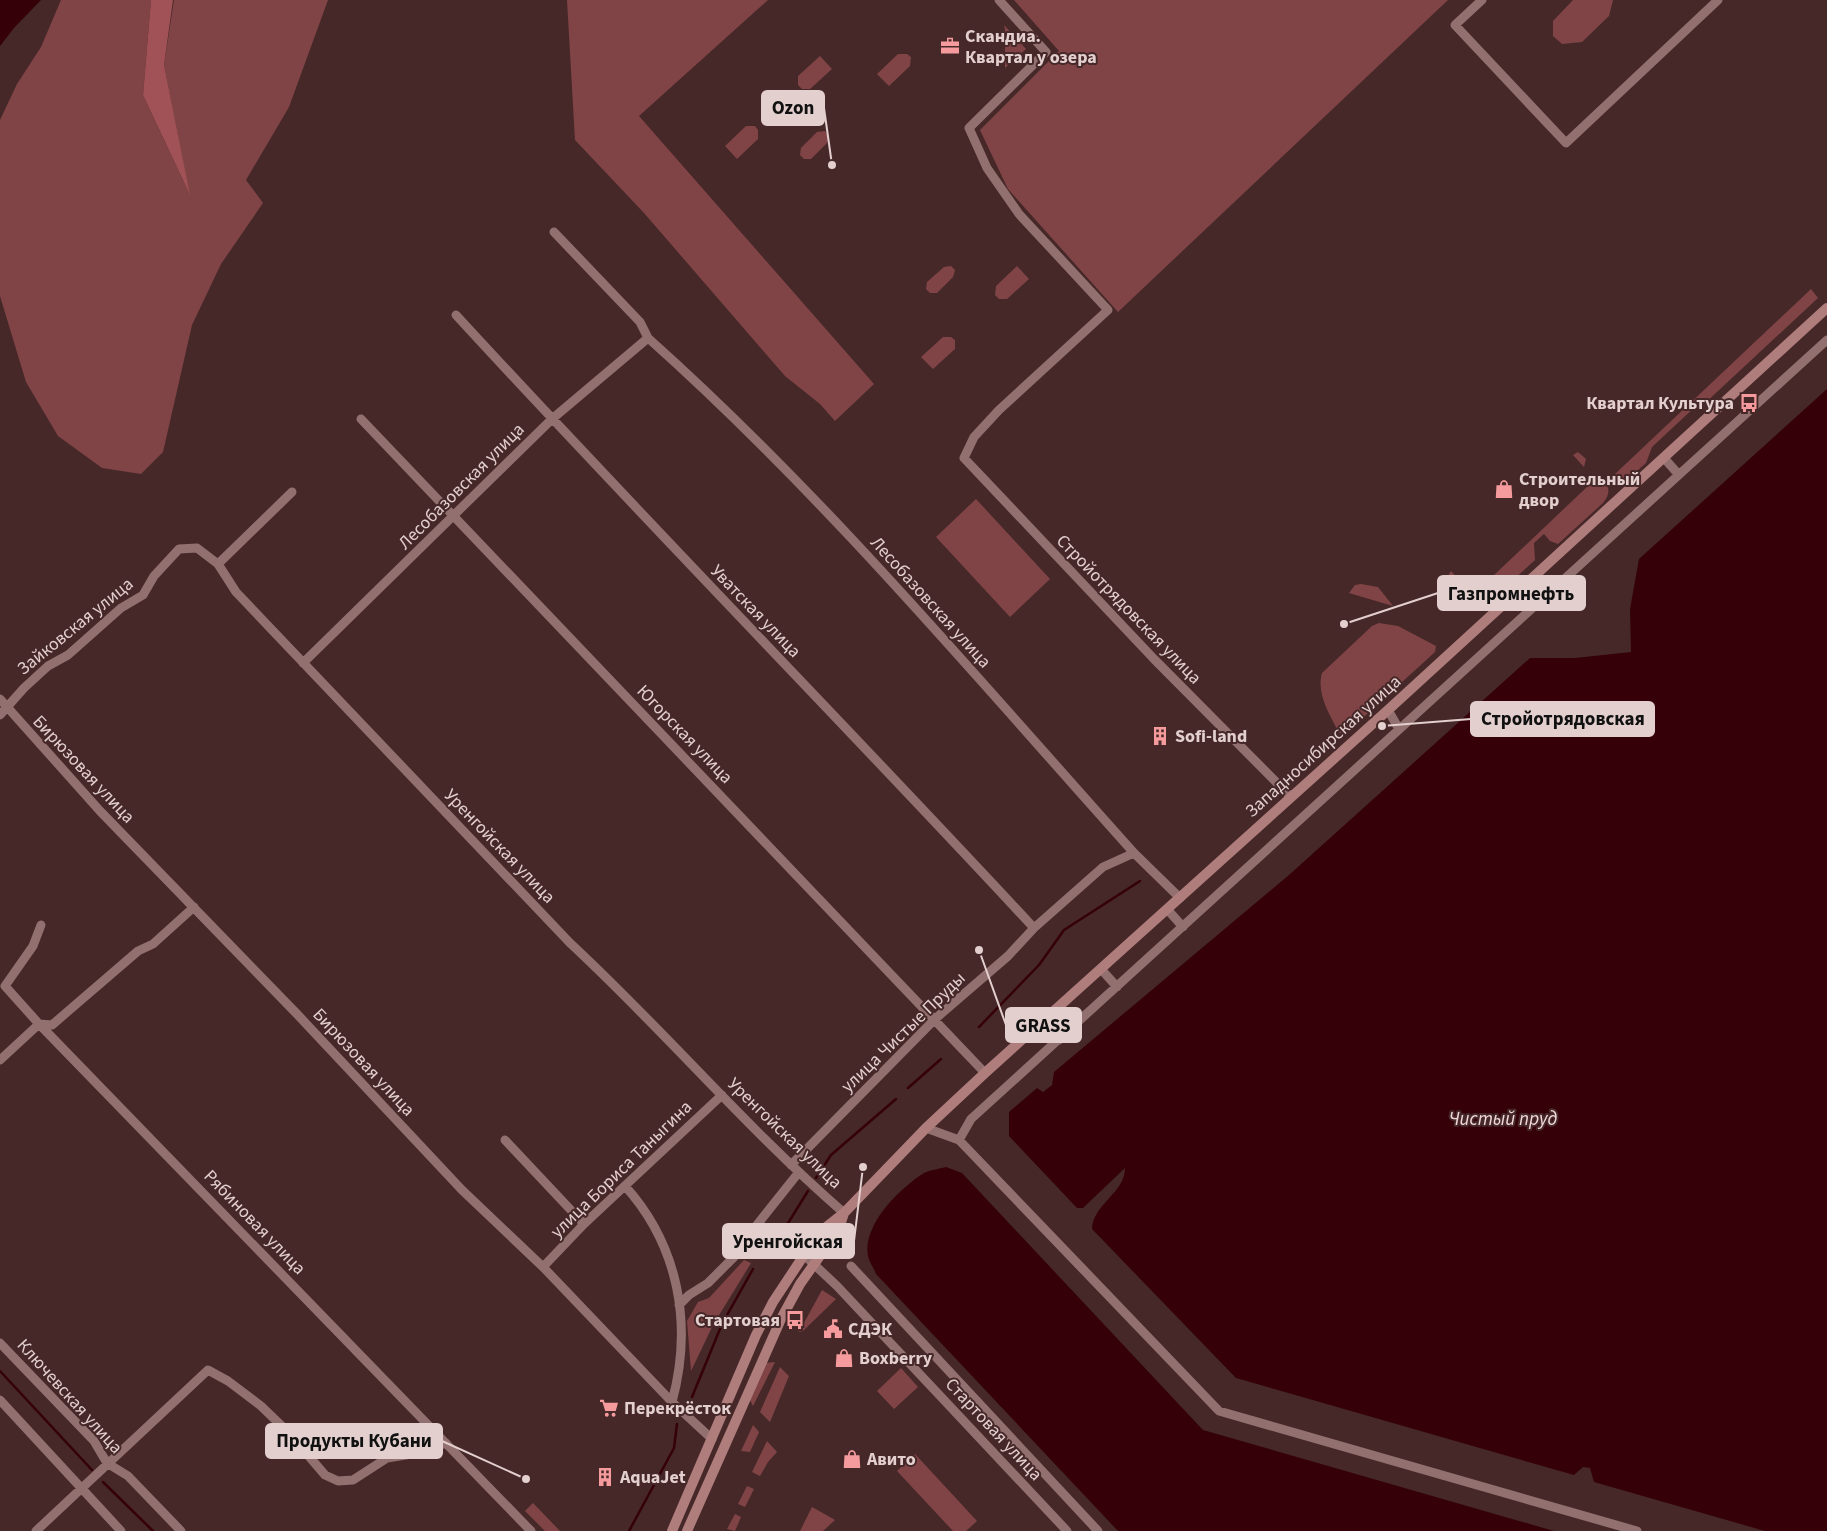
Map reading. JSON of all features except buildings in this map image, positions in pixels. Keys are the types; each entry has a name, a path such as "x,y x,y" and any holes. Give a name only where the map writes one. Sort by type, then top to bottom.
{"main road":[{"name":"Западносибирская улица","path":"672,1531 756,1335 773,1302 820,1232 844,1213 926,1128 985,1073 1388,710 1827,308"},
{"name":"Западносибирская улица","path":"687,1531 766,1351 800,1284 839,1229 844,1213"}],"street":[{"name":"Стройотрядовская улица","path":"998,0 1046,52 968,128 987,168 1019,214 1108,310 999,410 974,437 964,458 1161,666 1291,797"},
{"path":"1482,0 1455,25 1566,143 1718,0"},
{"name":"Лесобазовская улица","path":"554,232 640,322 648,338 786,470 874,563 1134,852 1180,898"},
{"name":"Уватская улица","path":"456,315 723,601 868,750 1034,928"},
{"name":"Лесобазовская улица","path":"302,663 552,419 648,338"},
{"path":"959,1140 971,1119 1827,340"},
{"name":"Югорская улица","path":"361,418 985,1073"},
{"path":"1664,458 1679,475"},
{"path":"218,564 292,492"},
{"name":"Зайковская улица","path":"0,715 24,688 48,666 68,655 121,608 143,596 154,576 179,549 197,548 218,564"},
{"name":"Уренгойская улица","path":"218,564 236,592 566,939 620,990 798,1172 844,1213"},
{"path":"1525,584 1540,600"},
{"name":"Бирюзовая улица","path":"0,699 69,777 462,1190 543,1268 672,1402 712,1439"},
{"path":"1388,710 1398,729"},
{"name":"улица Чистые Пруды","path":"791,1165 935,1019 1008,956 1034,928 1103,867 1134,852"},
{"path":"0,1060 39,1024 52,1025 138,951 153,944 194,907"},
{"path":"1167,909 1183,927"},
{"name":"Рябиновая улица","path":"41,926 33,946 5,986 39,1024 530,1531"},
{"path":"1101,969 1117,987"},
{"path":"1042,1022 1059,1040"},
{"name":"улица Бориса Таныгина","path":"543,1268 584,1224 722,1095"},
{"path":"926,1128 959,1140 1219,1411 1637,1531"},
{"path":"505,1140 584,1224"},
{"path":"679,1305 708,1283 734,1257 798,1172"},
{"path":"625,1186 644,1207 662,1238 674,1275 683,1330 680,1372 672,1402"},
{"name":"Стартовая улица","path":"804,1255 815,1264 1067,1531"},
{"path":"851,1266 1098,1531"},
{"name":"Ключевская улица","path":"0,1343 94,1441 106,1463 128,1476 181,1531"},
{"path":"36,1531 82,1490 106,1463 121,1454 208,1370 228,1381 261,1406 325,1475 338,1481 353,1480 387,1458 418,1453 446,1443"},
{"path":"0,1400 120,1531"}],"shaded area":[{"path":"61,0 151,0 143,95 189,193 164,65 174,0 328,0 289,107 246,180 263,203 221,264 192,325 163,452 141,474 102,468 58,436 26,382 0,296 0,120 17,84 41,47"},
{"path":"151,0 173,0 164,65 190,195 143,95"},
{"path":"567,0 768,0 639,116 874,384 835,421 820,404 785,376 644,213 575,140"},
{"path":"1014,0 1448,0 1118,312 1008,189 980,130 1059,51"},
{"path":"1573,0 1613,0 1609,16 1582,42 1562,44 1553,36 1553,21"},
{"path":"1004,25 1026,49 1005,68 1005,29"},
{"path":"898,54 907,54 911,57 910,66 889,86 877,74"},
{"path":"820,56 832,69 810,89 802,89 798,85 798,76"},
{"path":"746,126 755,126 758,130 758,139 737,159 725,146"},
{"path":"825,131 829,136 827,143 811,159 804,159 800,155 801,148 817,132"},
{"path":"951,266 955,270 953,277 937,293 930,293 926,289 927,282 944,267"},
{"path":"1017,266 1029,279 1007,299 999,299 995,295 996,286"},
{"path":"1811,289 1818,298 1703,405 1696,406 1652,447 1646,463 1629,478 1621,479 1615,474"},
{"path":"943,337 951,337 955,340 955,349 933,369 921,357"},
{"path":"1578,452 1586,459 1584,467 1573,455"},
{"path":"1587,476 1597,486 1604,479 1608,491 1603,503 1558,544 1550,541 1544,534 1534,543 1535,560 1483,607 1471,608 1463,599 1468,589 1474,594 1588,486 1583,480"},
{"path":"976,499 1050,579 1010,617 936,537"},
{"path":"1451,571 1462,583 1456,587 1449,581 1448,576"},
{"path":"1361,584 1378,587 1393,606 1349,593 1355,585"},
{"path":"1379,623 1398,626 1436,646 1435,652 1345,734 1339,733 1322,696 1322,673 1372,626"},
{"path":"744,1260 751,1263 713,1325 691,1371 687,1321 698,1302 709,1298"},
{"path":"822,1290 836,1299 803,1331 799,1332"},
{"path":"775,1362 753,1406 750,1400 765,1363"},
{"path":"780,1367 789,1376 770,1422 760,1412"},
{"path":"901,1368 918,1387 894,1409 877,1391"},
{"path":"753,1425 759,1432 750,1452 741,1451"},
{"path":"767,1441 777,1452 768,1462 760,1476 752,1472"},
{"path":"915,1454 977,1521 966,1531 953,1531 897,1471"},
{"path":"747,1486 754,1489 745,1507 738,1504"},
{"path":"533,1503 560,1531 545,1531 525,1511"},
{"path":"812,1507 835,1520 823,1531 800,1531"},
{"path":"735,1514 741,1517 735,1531 727,1529"}],"water":[{"path":"0,0 41,0 14,28 0,46"},
{"name":"Чистый пруд","path":"1827,389 1827,1531 1765,1531 1594,1482 1590,1468 1583,1467 1574,1475 1236,1378 1092,1229 1098,1212 1120,1185 1124,1177 1125,1168 1083,1208 1077,1208 1009,1136 1009,1112 1037,1088 1043,1092 1052,1085 1054,1072 1289,875 1530,658 1575,658 1631,652 1630,609 1639,559"},
{"path":"946,1167 962,1173 1203,1430 1554,1531 1118,1531 876,1274 870,1263 868,1244 871,1232 885,1208 904,1188 924,1173"}],"waterway":[{"path":"979,1027 1039,965 1064,930 1140,881"},
{"path":"908,1088 941,1059"},
{"path":"816,1178 831,1155 896,1099"},
{"path":"765,1254 785,1228 808,1191"},
{"path":"692,1397 722,1324 753,1269"},
{"path":"0,1371 92,1470"},
{"path":"629,1531 674,1448 677,1424"},
{"path":"103,1482 153,1531"}],"place":[{"name":"Скандиа. Квартал у озера","path":"950,46"},
{"name":"Ozon","path":"832,165"},
{"name":"Квартал Культура","path":"1749,403"},
{"name":"Строительный двор","path":"1504,489"},
{"name":"Газпромнефть","path":"1344,624"},
{"name":"Стройотрядовская","path":"1382,726"},
{"name":"Sofi-land","path":"1160,736"},
{"name":"GRASS","path":"979,950"},
{"name":"Уренгойская","path":"863,1167"},
{"name":"Стартовая","path":"795,1320"},
{"name":"СДЭК","path":"833,1329"},
{"name":"Boxberry","path":"844,1358"},
{"name":"Перекрёсток","path":"609,1408"},
{"name":"Авито","path":"852,1459"},
{"name":"AquaJet","path":"605,1477"},
{"name":"Продукты Кубани","path":"526,1479"}]}
